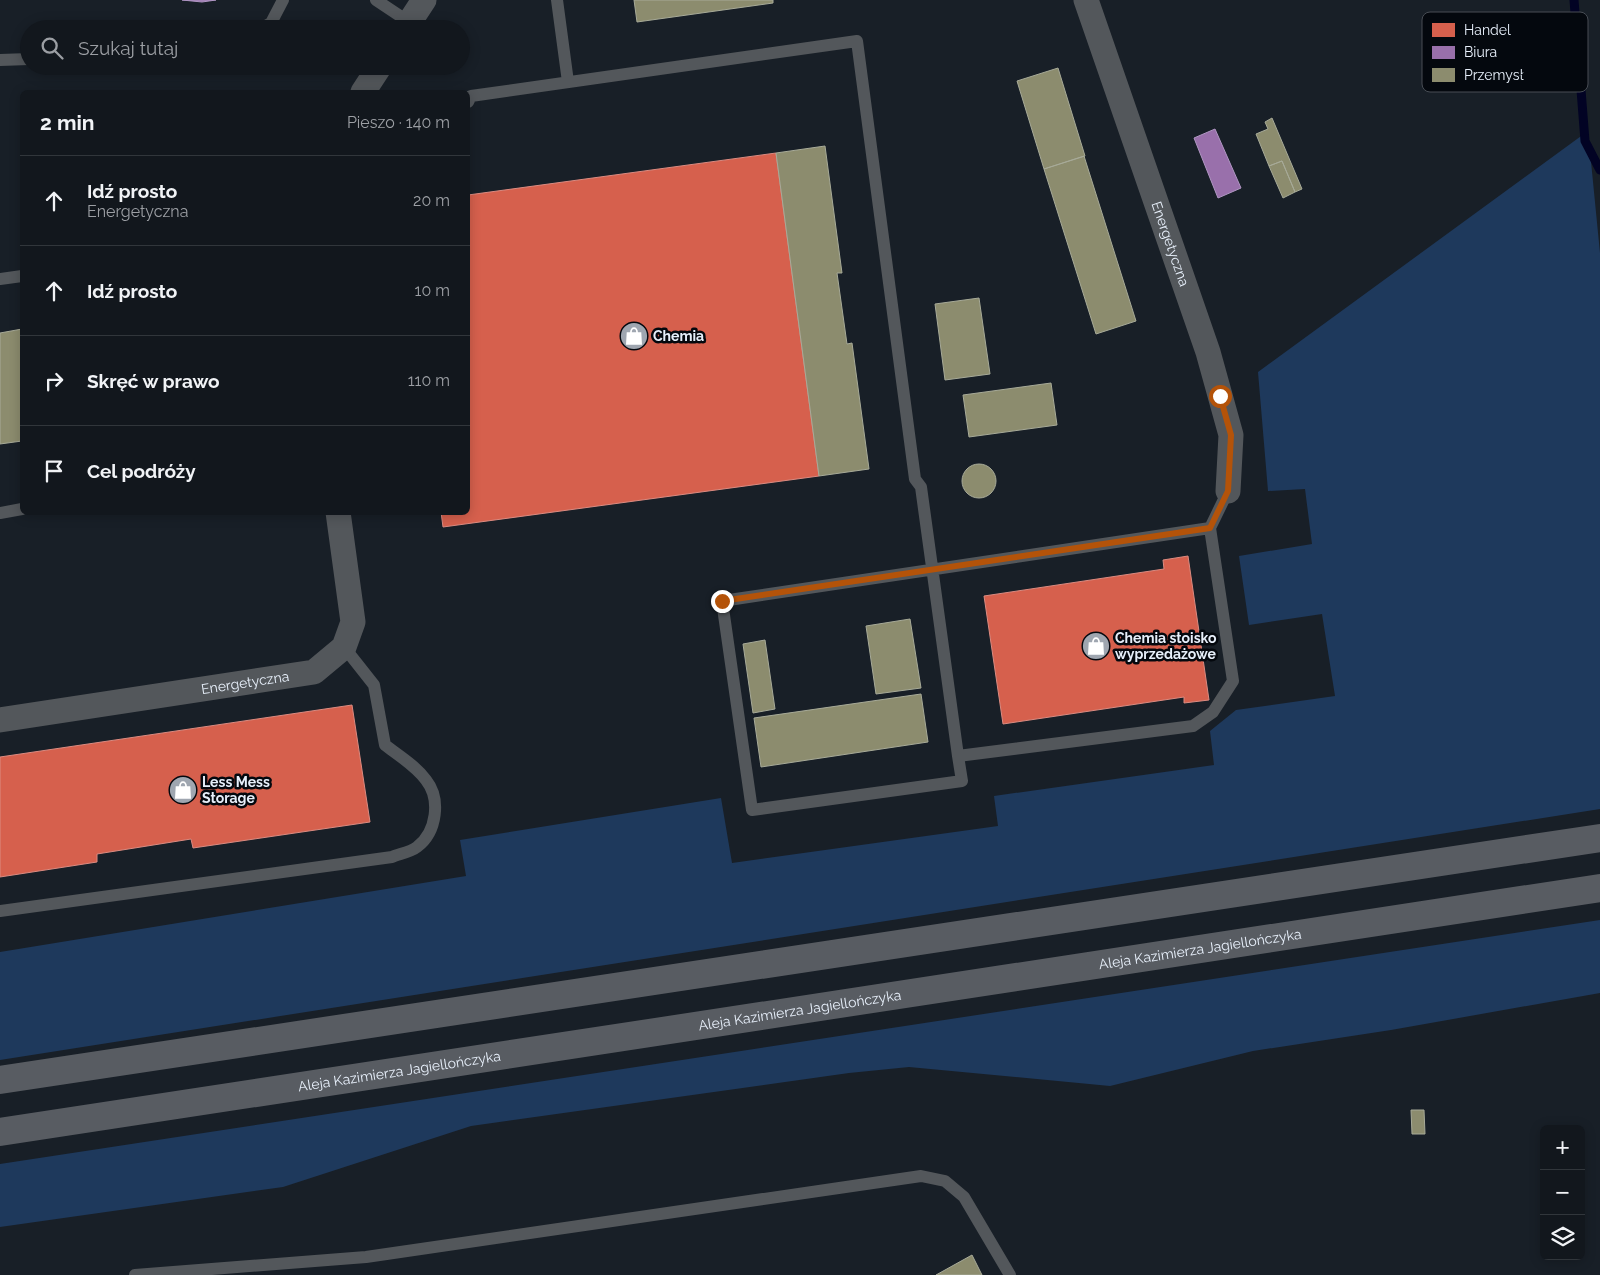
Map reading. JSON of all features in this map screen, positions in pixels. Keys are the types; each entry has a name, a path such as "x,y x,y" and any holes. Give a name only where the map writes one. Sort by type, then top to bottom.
{"highway":[{"path":"0,1080 1600,838"},
{"name":"Aleja Kazimierza Jagiellończyka","path":"0,1132 1600,888"}],"street":[{"path":"411,20 424,0"},
{"name":"Energetyczna","path":"1086,0 1208,352 1231,435 1228,491"},
{"path":"364,90 374,75"},
{"name":"Energetyczna","path":"0,720 314,672 344,646 353,622 338,515"}],"lane":[{"path":"273,20 283,0"},
{"path":"376,0 400,20"},
{"path":"557,0 568,82"},
{"path":"470,98 471,96 857,40 915,479 921,487 932,569 958,756 962,781 752,810 722,601 932,569 1210,528"},
{"path":"0,60 20,59"},
{"path":"0,280 20,276"},
{"path":"958,756 1193,726 1213,712 1233,681 1210,528 1228,491"},
{"path":"0,513 20,509"},
{"path":"0,911 392,857 417,847 432,828 436,802 427,781 413,766 384,745 374,685 344,646"},
{"path":"135,1275 366,1257 921,1176 945,1181 964,1197 1010,1275"}],"shaded area":[{"path":"1588,131 1600,253 1600,809 0,1060 0,952 466,876 460,840 721,798 732,863 998,826 994,796 1214,765 1210,731 1236,710 1335,696 1322,614 1249,625 1239,556 1312,544 1305,489 1268,491 1258,372"},
{"path":"1600,920 1600,993 1391,1030 1253,1051 1110,1086 909,1067 849,1073 471,1126 283,1187 0,1227 0,1164"}],"building: Handel":[{"name":"Chemia","path":"776,153 819,476 443,527 441,515 470,515 470,195"},
{"name":"Chemia stoisko wyprzedażowe","path":"1188,556 1209,700 1184,703 1184,697 1003,724 984,596 1164,569 1163,560"},
{"name":"Less Mess Storage","path":"352,705 370,822 193,848 191,839 97,854 97,862 0,877 0,757"}],"building: Biura":[{"path":"182,0 216,0 202,2"},
{"path":"1215,129 1241,188 1218,198 1194,138"}],"building: Przemysł":[{"path":"634,0 773,0 773,3 637,22"},
{"path":"1058,68 1085,156 1044,169 1017,81"},
{"path":"1272,118 1302,189 1295,192 1282,161 1269,166 1256,134 1268,129 1265,122"},
{"path":"825,146 842,273 837,273 847,344 852,343 869,469 819,476 776,153"},
{"path":"1084,156 1136,321 1096,334 1044,169"},
{"path":"1282,161 1295,192 1283,198 1269,166"},
{"path":"979,298 990,374 945,380 935,304"},
{"path":"20,329 20,441 0,444 0,333"},
{"path":"1051,383 1057,425 969,437 963,395"},
{"path":"979,464 986,465 991,469 995,474 995,488 991,493 986,497 979,498 972,497 967,493 963,488 962,481 963,474 967,469 972,465"},
{"path":"910,619 921,688 876,694 866,626"},
{"path":"765,640 775,709 753,713 743,644"},
{"path":"921,694 928,742 761,767 754,718"},
{"path":"1411,1110 1424,1110 1425,1134 1412,1134"},
{"path":"972,1255 982,1275 936,1275"}],"waterway":[{"path":"1574,0 1575,12"},
{"path":"1581,92 1585,141 1600,170"}],"place":[{"name":"Chemia","path":"634,336"},
{"name":"Chemia stoisko wyprzedażowe","path":"1096,646"},
{"name":"Less Mess Storage","path":"183,790"}],"route":[{"path":"722,601 1210,528 1228,491 1231,435 1220,396"}]}
